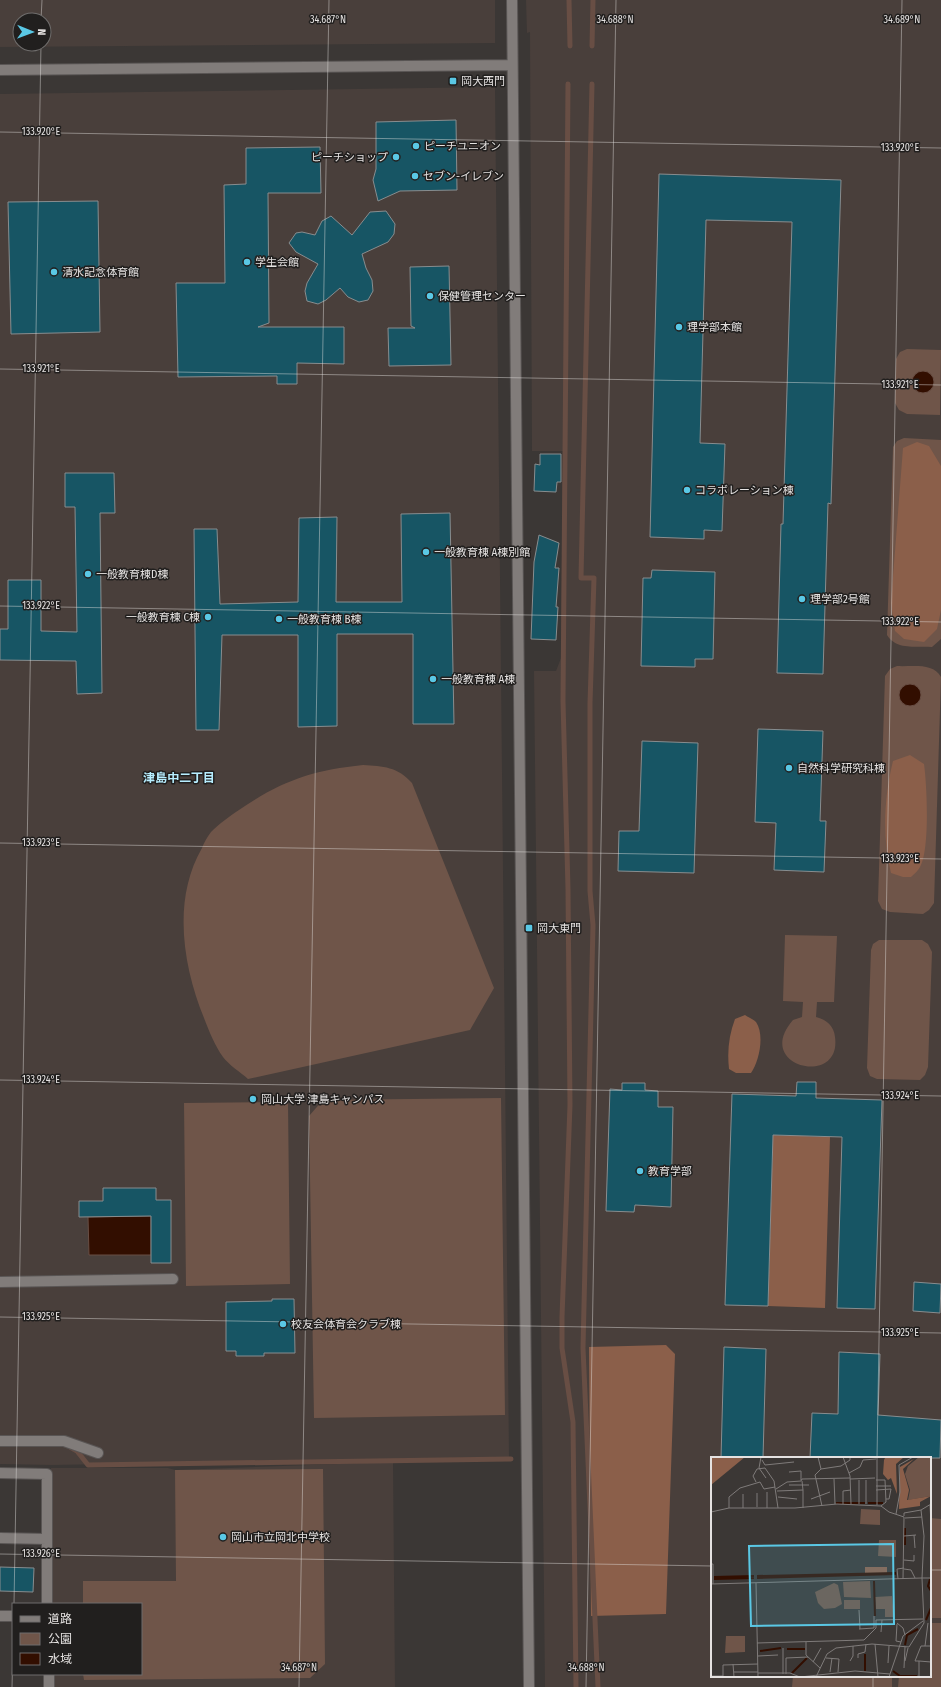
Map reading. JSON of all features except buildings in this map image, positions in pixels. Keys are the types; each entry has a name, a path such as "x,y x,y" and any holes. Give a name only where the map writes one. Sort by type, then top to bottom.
{"street":[{"path":"512,0 528,1687"},
{"path":"0,70 512,65"},
{"path":"0,1282 173,1279"},
{"path":"0,1442 64,1440 98,1453"},
{"path":"0,1473 47,1474 48,1603"},
{"path":"0,1538 47,1539"},
{"path":"0,1616 12,1616"},
{"path":"49,1675 49,1687"}],"shaded area":[{"path":"0,0 495,0 495,43 52,47 52,12 12,12 12,47 0,47"},
{"path":"526,0 941,0 941,1687 545,1687 534,671 556,671 561,658 563,451 532,451 530,32 527,33"},
{"name":"岡山大学 津島キャンパス","path":"495,87 509,1457 52,1465 0,1464 0,94"},
{"path":"917,442 929,446 941,466 941,610 937,629 924,642 904,639 895,631 891,603 903,448"},
{"path":"910,755 924,764 927,817 925,847 920,867 911,877 903,877 891,873 886,845 885,817 893,761"},
{"path":"745,1015 756,1022 759,1027 760,1048 751,1073 736,1073 729,1069 728,1049 735,1019"},
{"path":"773,1135 830,1137 825,1308 768,1306"},
{"path":"666,1345 675,1354 666,1614 591,1616 589,1347"},
{"name":"岡山市立岡北中学校","path":"393,1462 395,1687 54,1687 54,1675 142,1675 142,1603 53,1603 51,1468 168,1468 175,1470"}],"green space":[{"path":"907,349 941,350 940,415 907,414 899,410 895,403 896,359 900,352"},
{"path":"904,438 941,440 941,639 932,647 913,647 901,645 895,643 887,635 893,447 897,441"},
{"path":"897,666 928,667 937,672 941,677 934,903 929,910 923,914 890,912 882,909 878,901 885,676 890,669"},
{"path":"363,765 390,768 407,778 412,783 494,988 470,1030 248,1079 228,1063 217,1048 204,1018 191,977 186,955 184,911 187,889 193,868 211,832 228,817 254,800 269,791 298,778 328,770"},
{"path":"785,935 837,936 834,1002 817,1002 816,1017 827,1022 833,1030 835,1037 834,1053 826,1062 814,1066 801,1065 790,1059 783,1050 783,1036 793,1020 802,1017 803,1002 783,1001"},
{"path":"879,940 922,940 928,944 932,952 928,1067 925,1075 920,1080 877,1079 870,1076 867,1068 871,950 873,944"},
{"path":"501,1098 505,1415 314,1418 309,1116 323,1100"},
{"path":"288,1102 290,1284 186,1286 184,1103"},
{"path":"323,1469 325,1664 310,1678 84,1680 83,1675 142,1675 142,1603 83,1603 83,1581 176,1581 175,1470"},
{"path":"931,1518 941,1519 941,1618 931,1618"},
{"path":"931,1623 941,1623 941,1687 898,1687 899,1677 931,1677"},
{"path":"793,1677 892,1677 892,1687 792,1687"}],"water":[{"path":"923,371 931,374 934,382 931,390 923,393 915,390 912,382 915,374"},
{"path":"910,684 918,687 921,695 918,703 910,706 902,703 899,695 902,687"},
{"path":"151,1216 151,1255 89,1255 88,1217"}],"waterway":[{"path":"569,0 570,46"},
{"path":"592,46 593,0"},
{"path":"568,84 563,701 568,889 570,1105 562,1348 573,1422 576,1687"},
{"path":"592,84 581,578 594,578 590,703 590,891 593,925 583,1348 598,1687"},
{"path":"70,1447 77,1451 88,1465 511,1459"}],"place":[{"name":"岡大西門","path":"453,81"},
{"name":"ピーチユニオン","path":"416,146"},
{"name":"ピーチショップ","path":"396,157"},
{"name":"セブン-イレブン","path":"415,176"},
{"name":"学生会館","path":"247,262"},
{"name":"清水記念体育館","path":"54,272"},
{"name":"保健管理センター","path":"430,296"},
{"name":"理学部本館","path":"679,327"},
{"name":"コラボレーション棟","path":"687,490"},
{"name":"一般教育棟 A棟別館","path":"426,552"},
{"name":"一般教育棟D棟","path":"88,574"},
{"name":"理学部2号館","path":"802,599"},
{"name":"一般教育棟 C棟","path":"208,617"},
{"name":"一般教育棟 B棟","path":"279,619"},
{"name":"一般教育棟 A棟","path":"433,679"},
{"name":"自然科学研究科棟","path":"789,768"},
{"name":"岡大東門","path":"529,928"},
{"name":"岡山大学 津島キャンパス","path":"253,1099"},
{"name":"教育学部","path":"640,1171"},
{"name":"校友会体育会クラブ棟","path":"283,1324"},
{"name":"岡山市立岡北中学校","path":"223,1537"}],"district":[{"name":"津島中二丁目","path":"179,778"}]}
